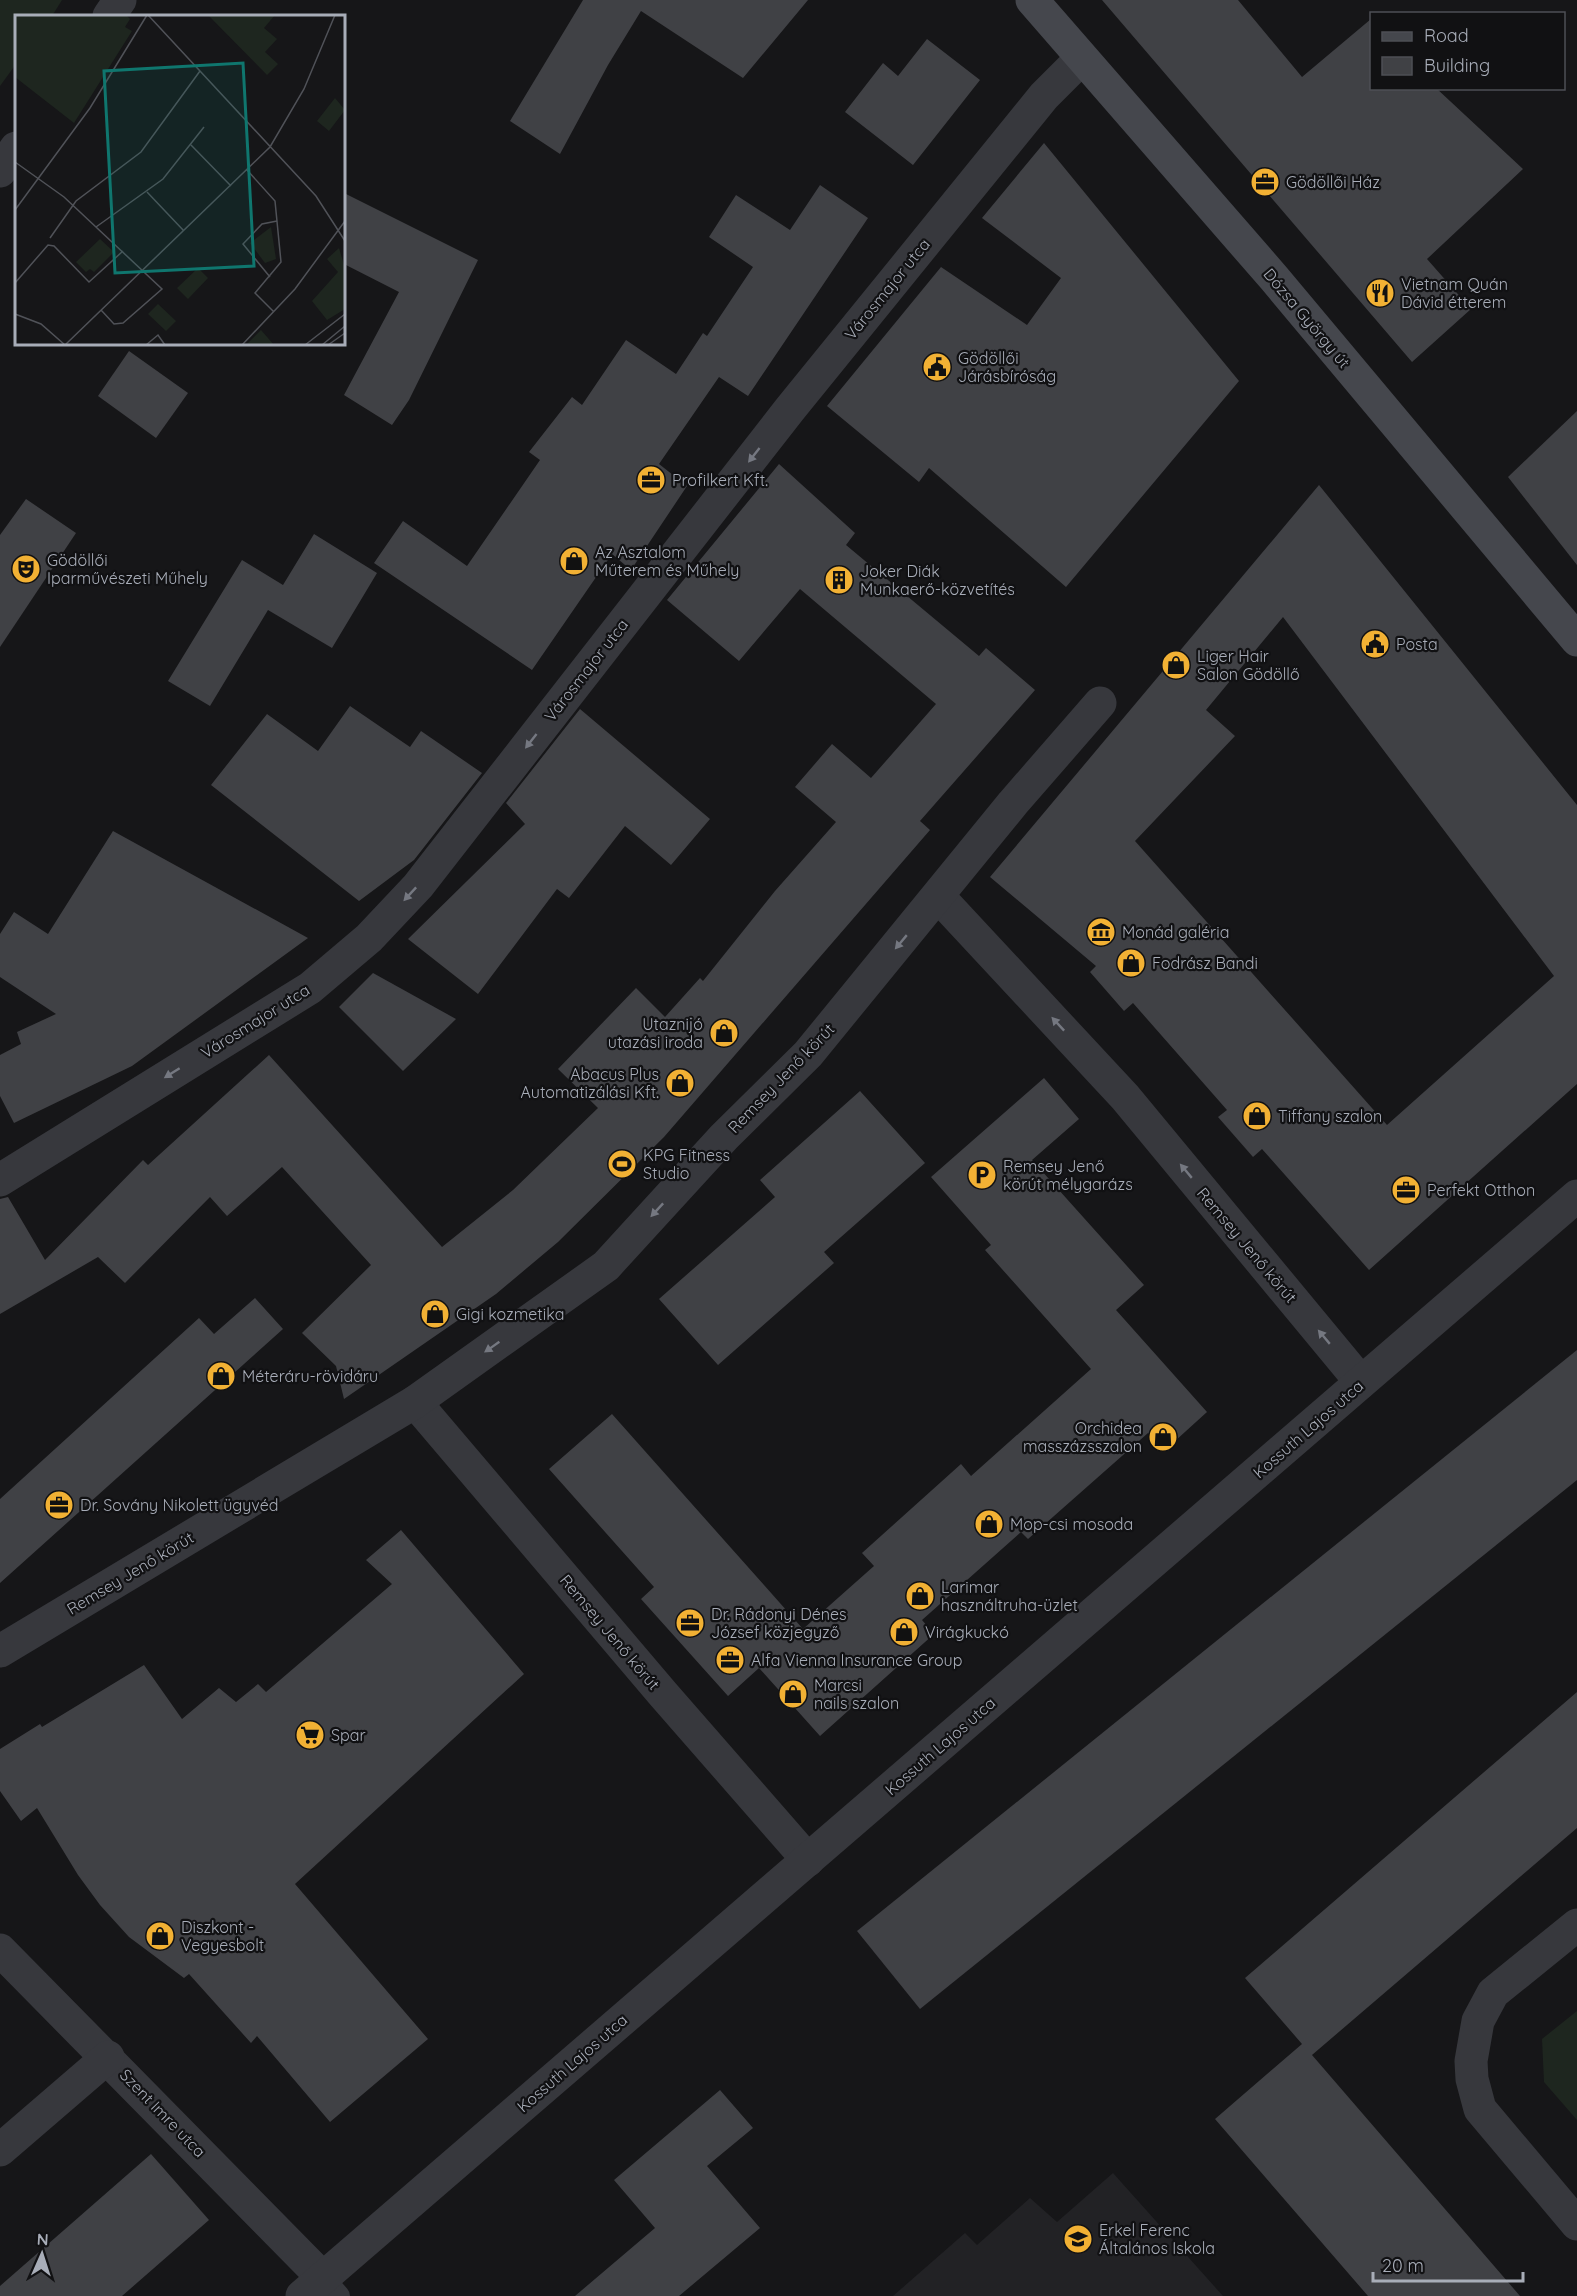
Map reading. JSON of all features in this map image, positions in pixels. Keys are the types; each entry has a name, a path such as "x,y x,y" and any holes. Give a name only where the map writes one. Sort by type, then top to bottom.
{"main road":[{"name":"Dózsa György út","path":"1032,0 1274,278 1577,640"}],"street":[{"path":"110,15 120,0"},
{"name":"Városmajor utca","path":"0,1180 310,988 369,938 418,886 790,409 1044,96 1081,58"},
{"path":"0,171 15,149"},
{"name":"Remsey Jenő körút","path":"0,1651 415,1402 606,1266 724,1137 808,1054 1013,803 1100,703"},
{"name":"Remsey Jenő körút","path":"938,896 1125,1097 1361,1382"},
{"name":"Kossuth Lajos utca","path":"322,2290 808,1860 1361,1382 1572,1210"},
{"name":"Remsey Jenő körút","path":"415,1402 663,1694 808,1860"},
{"path":"1577,1925 1493,1993 1478,2021 1472,2054 1472,2079 1480,2109 1577,2224"},
{"name":"Szent Imre utca","path":"0,1950 108,2057 322,2290"},
{"path":"0,2150 108,2057"}],"shaded area":[{"path":"0,0 62,0 53,15 15,15 15,65 0,86"},
{"path":"1577,2011 1577,2120 1544,2082 1542,2039"},
{"name":"Erkel Ferenc Általános Iskola","path":"1113,2173 1223,2296 893,2296 965,2233 977,2245 1030,2198 1057,2222"}],"building":[{"path":"583,0 808,0 743,78 641,11 608,65 560,154 510,121"},
{"path":"1102,0 1238,0 1302,77 1370,20 1370,90 1438,90 1523,169 1427,259 1471,309 1412,362"},
{"path":"927,39 980,80 913,165 845,112 883,63 898,76"},
{"name":"Gödöllői Járásbíróság","path":"1044,143 1239,381 1066,587 929,468 919,482 827,406 941,267 1027,325 1061,278 982,218"},
{"path":"820,185 868,218 748,396 719,377 659,464 687,486 631,570 612,554 532,670 374,563 403,521 467,566 540,460 529,452 572,397 582,405 626,340 676,374 703,333 707,336 753,267 709,237 736,195 790,230"},
{"path":"345,194 478,260 409,400 392,425 344,395 399,292 345,265"},
{"path":"129,351 188,393 156,438 98,396"},
{"path":"1577,411 1577,565 1508,477"},
{"path":"779,464 855,533 846,545 979,656 986,648 1035,690 920,821 930,830 664,1137 558,1242 496,1294 344,1399 336,1366 302,1333 371,1265 282,1167 227,1216 210,1197 125,1283 98,1257 0,1314 0,1199 8,1197 45,1260 143,1160 148,1165 269,1055 442,1247 513,1190 598,1108 558,1069 636,988 665,1017 700,978 703,981 775,891 836,822 795,787 832,744 871,778 936,704 800,589 739,661 667,600"},
{"path":"1319,485 1577,805 1577,1084 1369,1270 1262,1149 1253,1157 1218,1117 1227,1110 1133,1003 1124,1011 1090,972 1096,966 990,877","holes":["1283,617 1554,976 1387,1125 1135,841 1235,736 1206,710"]},
{"name":"Gödöllői Iparművészeti Műhely","path":"26,499 76,533 0,647 0,535"},
{"path":"314,534 377,573 332,648 268,610 210,706 168,681 242,560 283,585"},
{"path":"350,706 410,747 421,731 482,773 414,860 359,901 211,785 267,714 318,751"},
{"path":"580,709 710,819 671,865 625,826 569,898 557,889 478,994 408,939 525,824 506,803"},
{"path":"113,831 308,938 132,1066 14,1123 0,1096 0,1055 21,1044 17,1032 56,1014 0,977 0,934 14,912 48,934"},
{"path":"373,973 456,1019 403,1071 339,1007"},
{"path":"1044,1078 1079,1119 1032,1160 1144,1285 1116,1310 1207,1412 1164,1451 1148,1433 1028,1539 1021,1532 922,1620 934,1634 820,1736 759,1668 728,1696 641,1599 654,1587 549,1469 612,1414 803,1629 874,1566 862,1553 961,1464 971,1476 1091,1369 985,1250 991,1245 931,1177"},
{"path":"860,1091 925,1163 824,1252 834,1263 718,1365 659,1299 775,1197 760,1180"},
{"path":"255,1298 283,1329 0,1583 0,1499 199,1318 214,1334"},
{"path":"1577,1350 1577,1480 920,2009 857,1931"},
{"path":"401,1530 524,1674 295,1884 428,2039 330,2122 257,2036 251,2043 189,1974 184,1978 129,1937 100,1905 78,1875 37,1808 21,1821 0,1791 0,1749 40,1724 42,1727 144,1665 182,1719 219,1688 236,1702 258,1684 266,1692 392,1584 366,1560"},
{"path":"1577,1692 1577,1828 1312,2055 1520,2296 1368,2296 1215,2119 1302,2044 1245,1978"},
{"path":"720,2090 753,2128 707,2166 760,2228 679,2296 575,2296 655,2228 614,2180"},
{"path":"151,2154 209,2220 122,2296 0,2296 0,2286"}],"place":[{"name":"Gödöllői Ház","path":"1265,182"},
{"name":"Vietnam Quán Dávid étterem","path":"1380,293"},
{"name":"Gödöllői Járásbíróság","path":"937,367"},
{"name":"Profilkert Kft.","path":"651,480"},
{"name":"Az Asztalom Műterem és Műhely","path":"574,561"},
{"name":"Gödöllői Iparművészeti Műhely","path":"26,569"},
{"name":"Joker Diák Munkaerő-közvetítés","path":"839,580"},
{"name":"Posta","path":"1375,644"},
{"name":"Liger Hair Salon Gödöllő","path":"1176,665"},
{"name":"Monád galéria","path":"1101,932"},
{"name":"Fodrász Bandi","path":"1131,963"},
{"name":"Utaznijó utazási iroda","path":"724,1033"},
{"name":"Abacus Plus Automatizálási Kft.","path":"680,1083"},
{"name":"Tiffany szalon","path":"1257,1116"},
{"name":"KPG Fitness Studio","path":"622,1164"},
{"name":"Remsey Jenő körút mélygarázs","path":"982,1175"},
{"name":"Perfekt Otthon","path":"1406,1190"},
{"name":"Gigi kozmetika","path":"435,1314"},
{"name":"Méteráru-rövidáru","path":"221,1376"},
{"name":"Orchidea masszázsszalon","path":"1163,1437"},
{"name":"Dr. Sovány Nikolett ügyvéd","path":"59,1505"},
{"name":"Mop-csi mosoda","path":"989,1524"},
{"name":"Larimar használtruha-üzlet","path":"920,1596"},
{"name":"Dr. Rádonyi Dénes József közjegyző","path":"690,1623"},
{"name":"Virágkuckó","path":"904,1632"},
{"name":"Alfa Vienna Insurance Group","path":"730,1660"},
{"name":"Marcsi nails szalon","path":"793,1694"},
{"name":"Spar","path":"310,1735"},
{"name":"Diszkont - Vegyesbolt","path":"160,1936"},
{"name":"Erkel Ferenc Általános Iskola","path":"1078,2239"}]}
